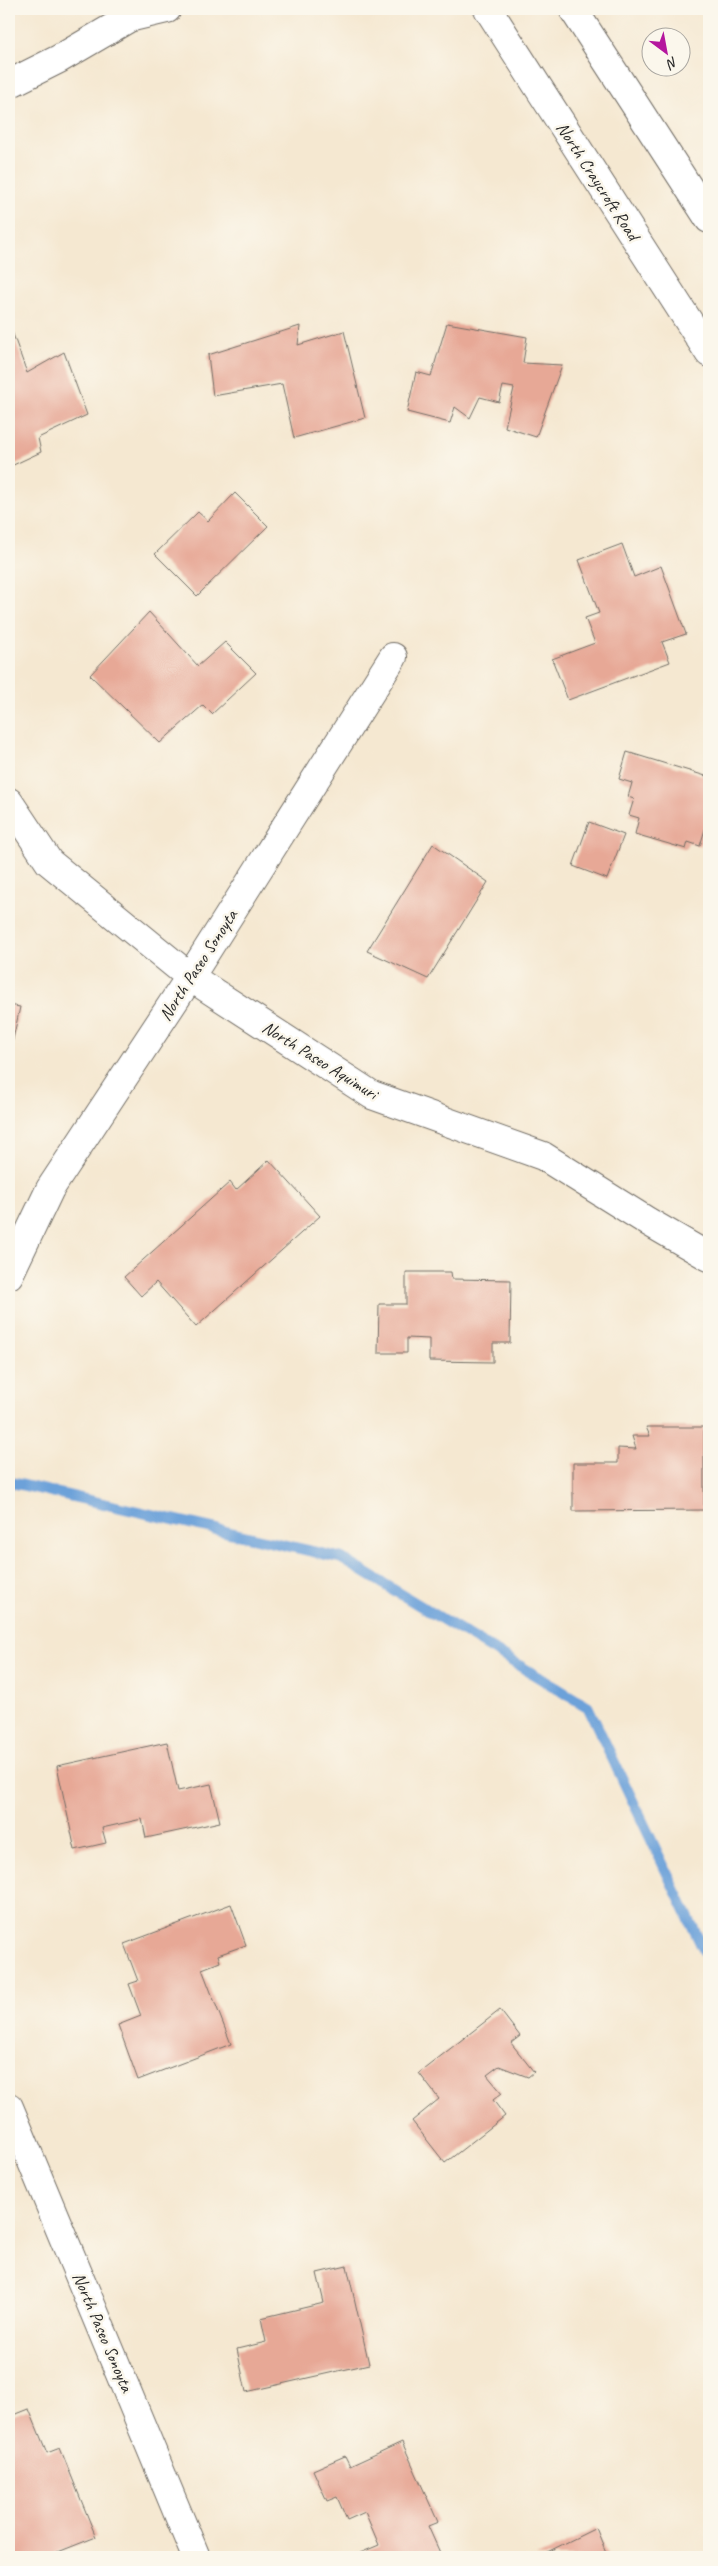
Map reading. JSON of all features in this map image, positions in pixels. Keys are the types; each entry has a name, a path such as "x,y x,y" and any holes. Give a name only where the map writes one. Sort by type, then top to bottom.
{"street":[{"path":"9,84 59,59 129,18 167,9"},
{"name":"North Craycroft Road","path":"488,9 709,353"},
{"path":"573,9 709,219"},
{"name":"North Paseo Sonoyta","path":"9,1275 50,1189 190,977 393,657"},
{"name":"North Paseo Aquimuri","path":"9,802 49,862 190,977 372,1095 543,1156 647,1221 709,1256"},
{"name":"North Paseo Sonoyta","path":"9,2107 196,2557"}],"path":[{"path":"704,9 709,16"}],"building":[{"path":"9,323 27,373 64,352 87,415 38,438 41,452 9,467"},
{"path":"447,323 527,337 523,363 562,365 536,437 505,427 514,388 503,386 499,402 480,397 470,418 455,407 450,423 407,412 416,372 431,376"},
{"path":"300,326 298,345 344,331 365,418 294,438 282,384 213,396 208,355"},
{"path":"235,493 268,526 197,596 155,554 198,512 208,521"},
{"path":"622,544 634,577 661,566 686,634 662,642 670,662 568,700 552,659 595,643 585,618 599,613 579,560"},
{"path":"149,612 198,666 225,642 256,673 212,714 203,705 160,743 90,675"},
{"path":"627,752 709,777 709,816 700,846 688,842 686,849 635,834 639,818 629,815 634,799 628,797 632,783 619,779"},
{"path":"589,822 624,835 607,879 573,866"},
{"path":"433,844 488,882 428,979 367,951"},
{"path":"9,1005 20,1007 12,1044 9,1044"},
{"path":"269,1160 320,1216 196,1327 156,1282 141,1296 124,1277 230,1182 236,1190"},
{"path":"406,1272 451,1272 452,1279 511,1280 510,1343 493,1343 493,1362 429,1361 429,1339 407,1338 407,1353 378,1353 379,1304 406,1304"},
{"path":"646,1427 704,1427 704,1510 573,1511 573,1463 618,1463 618,1448 636,1449 632,1436 650,1436"},
{"path":"167,1742 178,1791 211,1784 220,1822 146,1838 142,1819 102,1828 106,1843 75,1850 57,1766"},
{"path":"231,1904 246,1945 218,1955 220,1962 202,1969 231,2044 138,2080 118,2025 141,2016 129,1984 138,1981 124,1944"},
{"path":"500,2010 520,2036 511,2043 534,2072 528,2077 499,2066 487,2075 502,2093 493,2100 505,2116 445,2163 412,2121 439,2099 419,2073"},
{"path":"347,2266 369,2364 246,2392 237,2349 266,2342 261,2318 324,2303 317,2273"},
{"path":"29,2409 47,2453 60,2448 96,2537 53,2554 54,2557 9,2557 9,2417"},
{"path":"402,2442 438,2522 428,2526 441,2555 436,2557 362,2557 360,2553 379,2545 365,2512 347,2520 337,2497 327,2501 313,2470 345,2456 350,2466"},
{"path":"596,2528 608,2557 537,2557"}],"waterway":[{"path":"9,1482 341,1558 588,1707 709,1961"}]}
